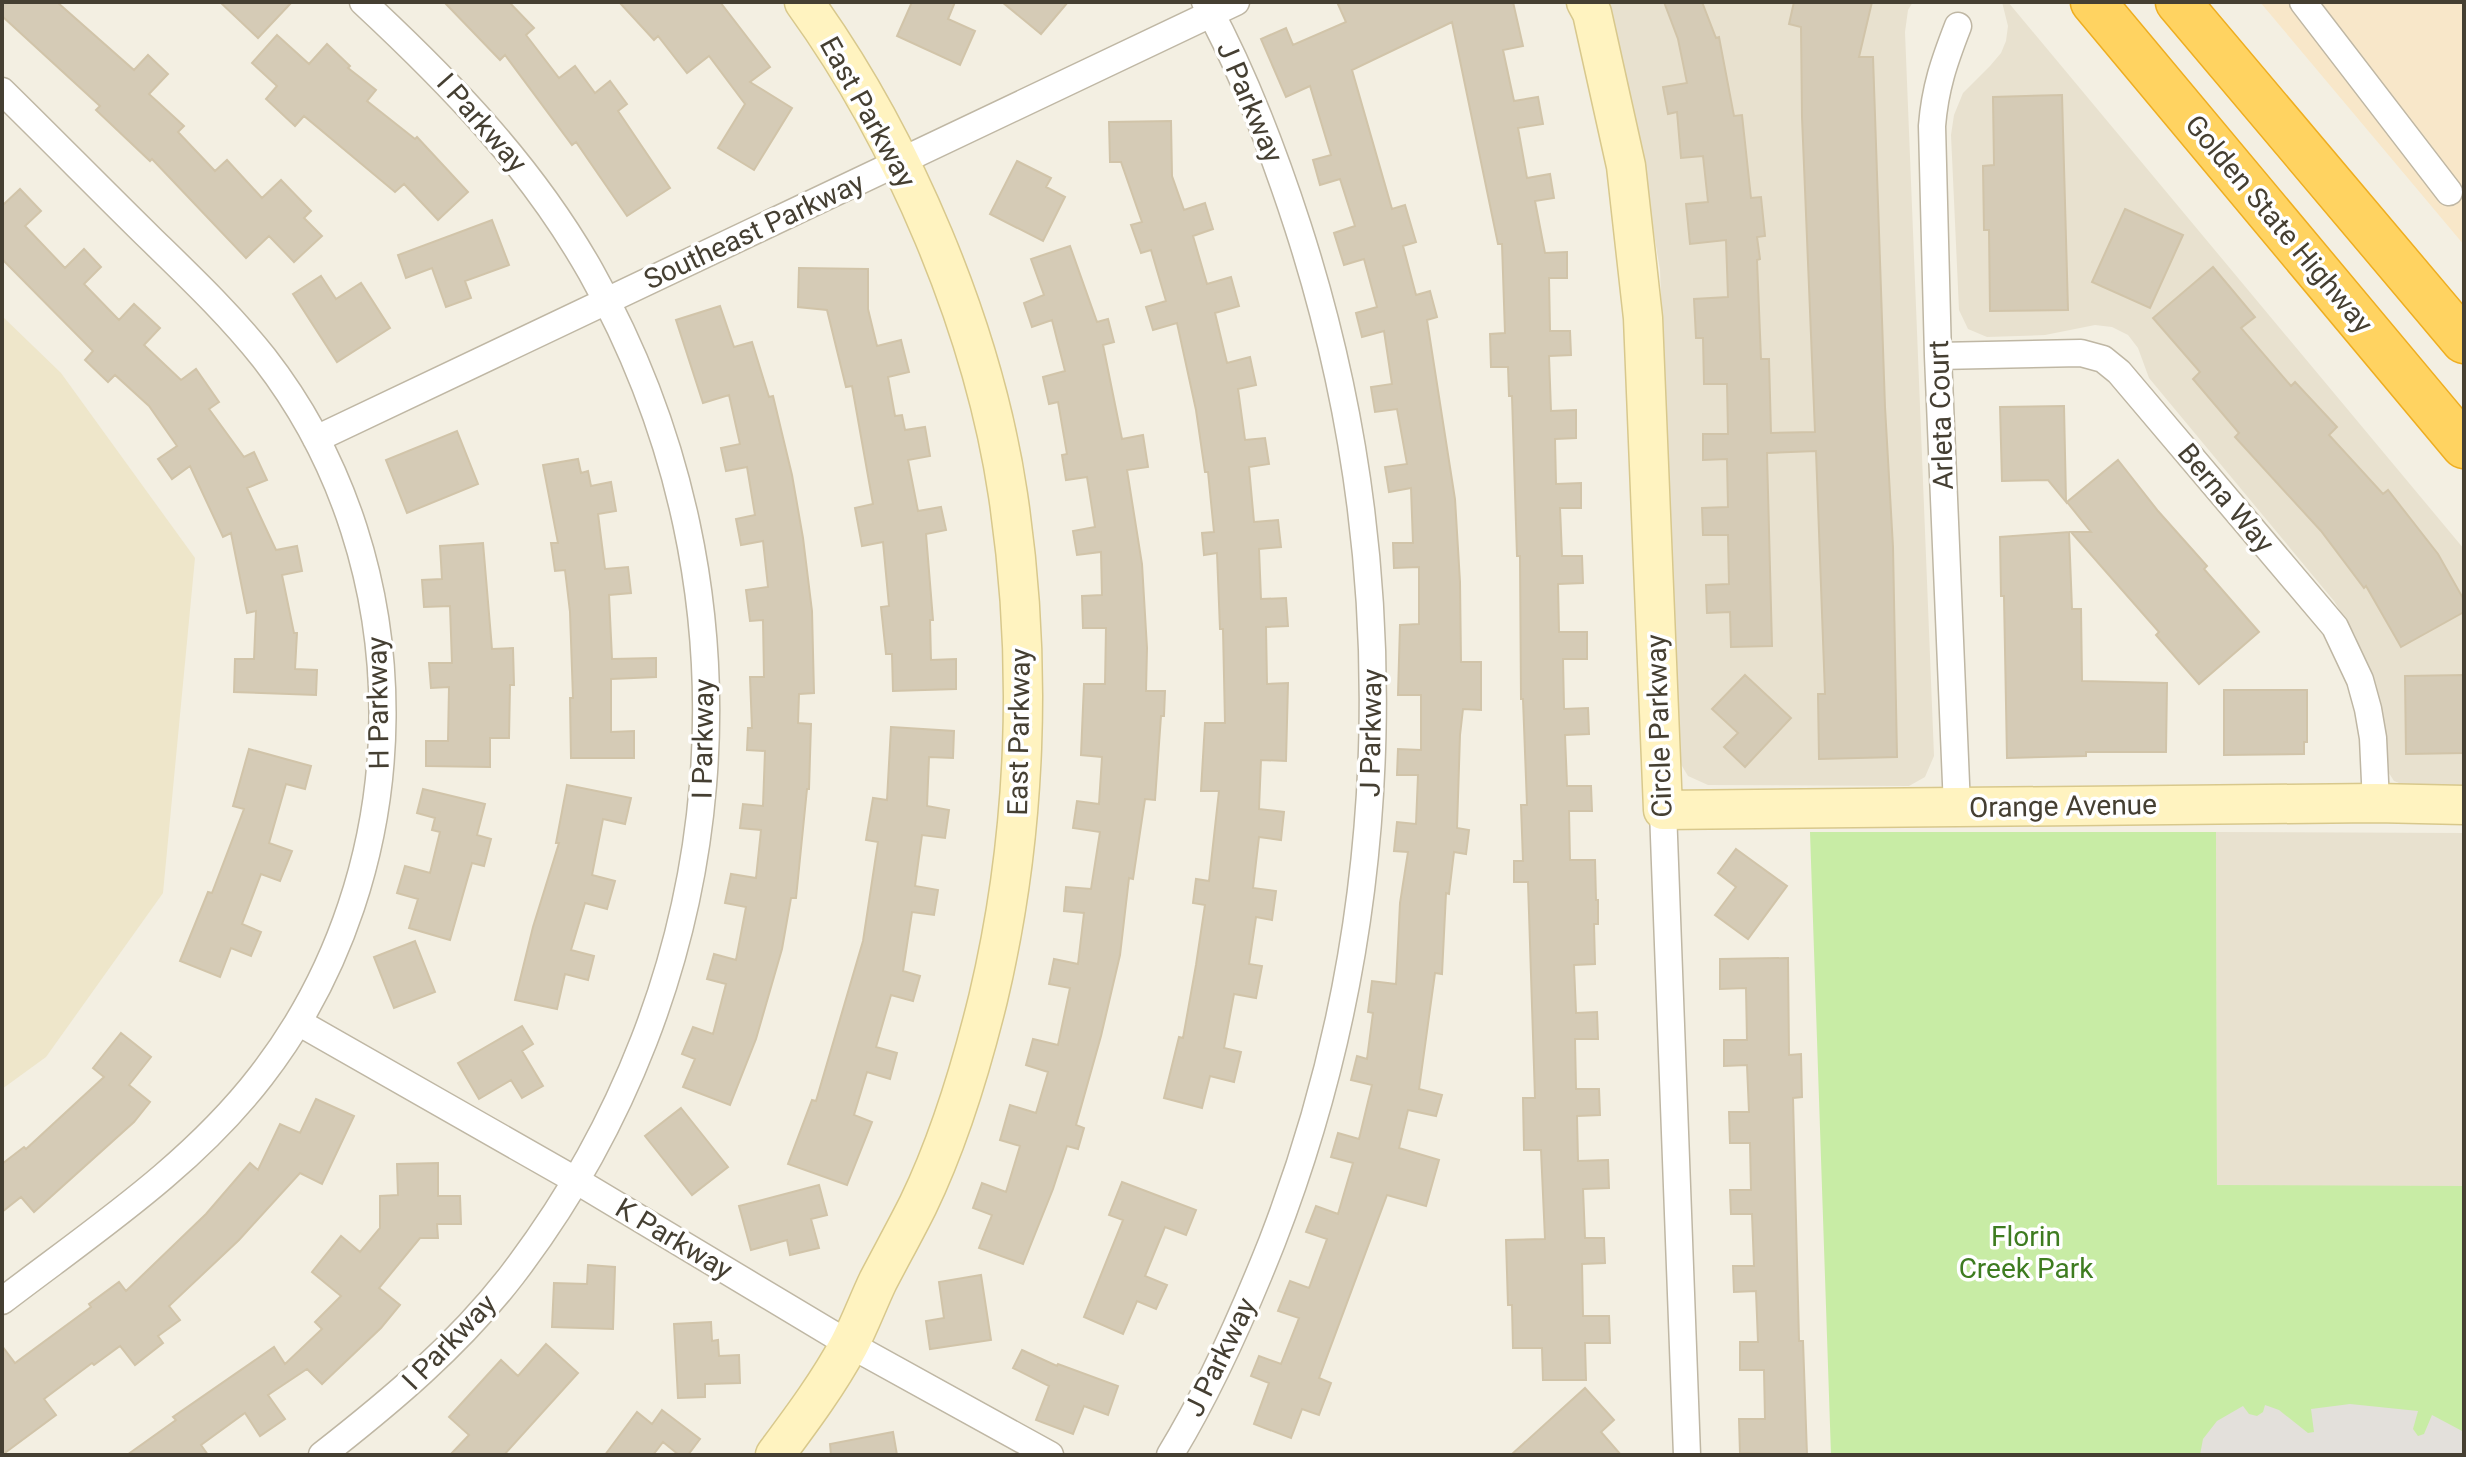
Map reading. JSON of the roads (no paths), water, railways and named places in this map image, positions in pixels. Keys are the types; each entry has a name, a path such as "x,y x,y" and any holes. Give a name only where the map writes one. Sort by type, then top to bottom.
{"highway":[{"name":"Golden State Highway","path":"2093,2 2464,446"},
{"path":"2178,2 2464,341"}],"street":[{"name":"I Parkway","path":"322,1455 424,1371 468,1326 528,1253 577,1181 611,1119 637,1062 678,943 701,819 707,724 699,597 682,504 644,384 606,302 539,190 500,141 459,94 363,2"},
{"name":"East Parkway","path":"775,1455 849,1344 919,1202 951,1122 977,1040 1006,914 1017,828 1023,742 1023,663 1008,495 990,410 952,287 899,162 862,91 804,2"},
{"name":"Southeast Parkway","path":"316,439 899,162 1208,8 1236,2"},
{"name":"Circle Parkway","path":"1586,2 1592,13 1626,166 1643,318 1687,1455"},
{"path":"2303,2 2449,192"},
{"name":"J Parkway","path":"1170,1455 1208,1388 1252,1292 1291,1193 1322,1092 1355,937 1368,832 1374,711 1367,553 1340,381 1319,293 1287,192 1269,142 1208,8"},
{"name":"Arleta Court","path":"1957,807 1938,356 1933,115 1934,94 1942,65 1958,26"},
{"name":"H Parkway","path":"2,91 225,312 265,359 316,439 337,484 358,543 373,603 384,695 380,787 365,862 352,907 329,965 298,1022 259,1079 208,1137 174,1168 2,1301"},
{"name":"Berna Way","path":"1938,356 2081,353 2103,359 2119,372 2335,627 2355,667 2368,709 2373,738 2376,803"},
{"name":"Orange Avenue","path":"1663,810 2376,803 2464,805"},
{"name":"K Parkway","path":"298,1022 577,1181 849,1344 1050,1455"}],"park label":[{"name":"Florin Creek Park","path":"2026,1252"}]}
